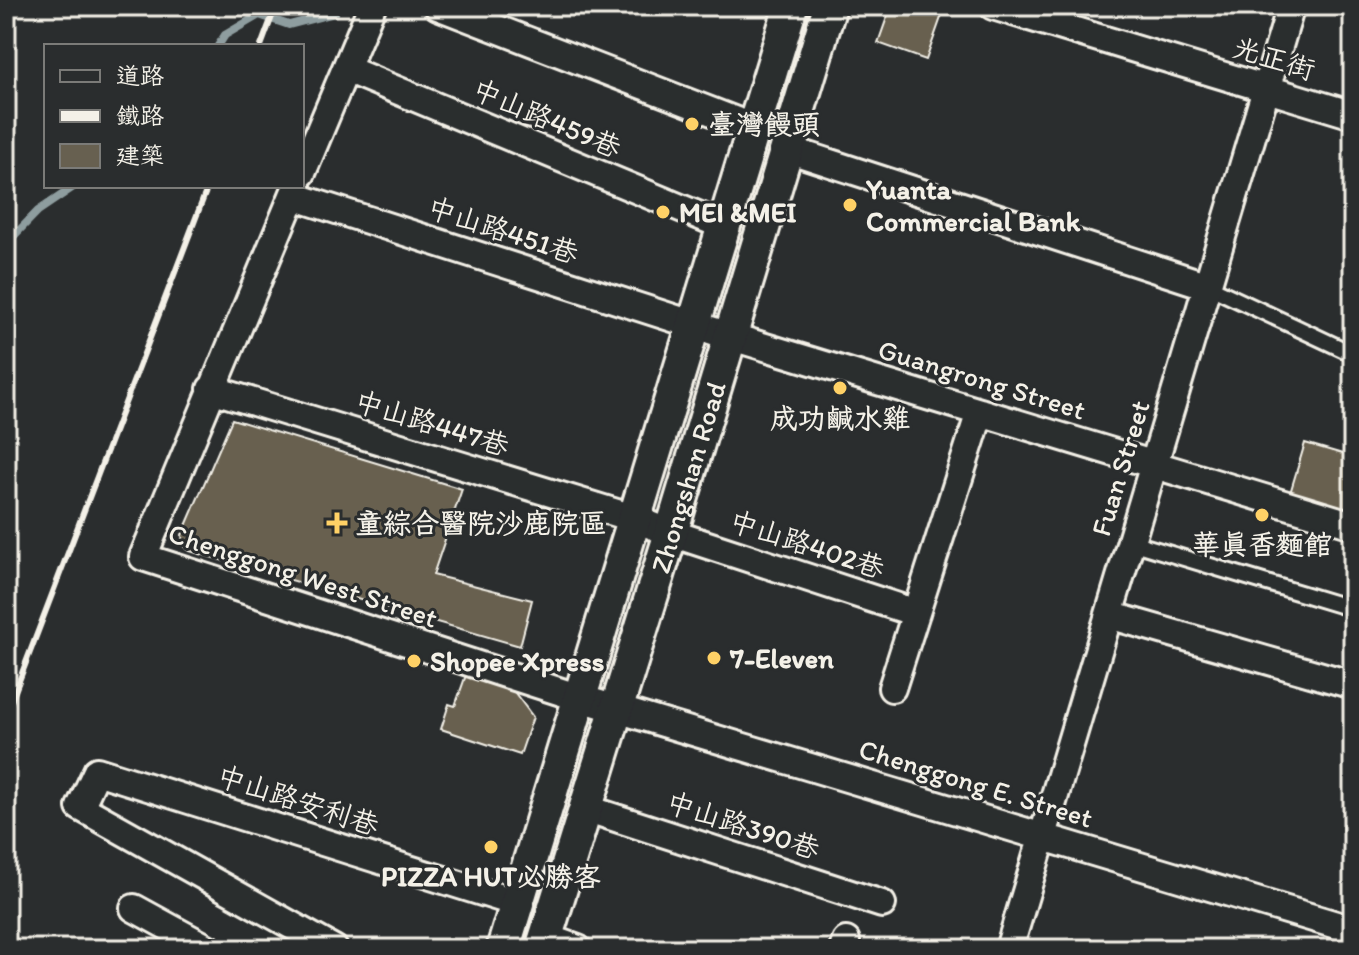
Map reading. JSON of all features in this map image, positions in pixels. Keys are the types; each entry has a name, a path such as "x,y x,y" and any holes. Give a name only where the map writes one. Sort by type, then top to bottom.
{"street":[{"path":"304,168 372,6"},
{"path":"438,6 754,128"},
{"name":"Zhongshan Road","path":"503,949 791,6"},
{"name":"Zhongshan Road","path":"544,943 830,6"},
{"name":"光正街","path":"993,6 1353,115"},
{"name":"Fuan Street","path":"1009,949 1291,6"},
{"name":"中山路459巷","path":"346,69 724,226"},
{"path":"787,149 1208,286"},
{"name":"中山路451巷","path":"304,187 729,336"},
{"path":"211,389 296,188"},
{"name":"Guangrong Street","path":"729,336 1353,525"},
{"name":"中山路447巷","path":"211,389 633,518"},
{"name":"Chenggong West Street","path":"211,389 143,557 580,698"},
{"path":"892,688 980,412"},
{"name":"中山路402巷","path":"633,518 916,613"},
{"path":"1109,615 1353,685"},
{"name":"Chenggong E. Street","path":"580,698 1353,930"},
{"name":"中山路安利巷","path":"334,949 80,807 97,771 517,903"},
{"name":"中山路390巷","path":"585,808 882,904"},
{"path":"134,908 209,949"},
{"path":"544,943 578,949"}],"lane":[{"path":"1208,286 1353,354"},
{"path":"1131,542 1353,609"}],"building":[{"path":"906,6 937,6 944,9 926,60 878,43 890,9 904,13"},
{"name":"童綜合醫院沙鹿院區","path":"232,419 462,489 433,575 532,600 520,646 190,551 183,546 182,535"},
{"path":"1305,443 1353,457 1353,519 1288,500"},
{"path":"466,675 512,689 533,717 520,755 441,729 449,704 455,706"}],"waterway":[{"path":"219,44 225,35 259,15 289,25 335,13"},
{"path":"6,244 38,211 72,188"}],"railway":[{"path":"262,44 276,6"},
{"path":"6,715 207,188"}],"place":[{"name":"臺灣饅頭","path":"692,124"},
{"name":"Yuanta Commercial Bank","path":"850,205"},
{"name":"MEI &MEI","path":"663,212"},
{"name":"成功鹹水雞","path":"840,388"},
{"name":"華真香麵館","path":"1262,515"},
{"name":"童綜合醫院沙鹿院區","path":"337,523"},
{"name":"7-Eleven","path":"714,658"},
{"name":"Shopee Xpress","path":"414,661"},
{"name":"PIZZA HUT必勝客","path":"491,847"}]}
